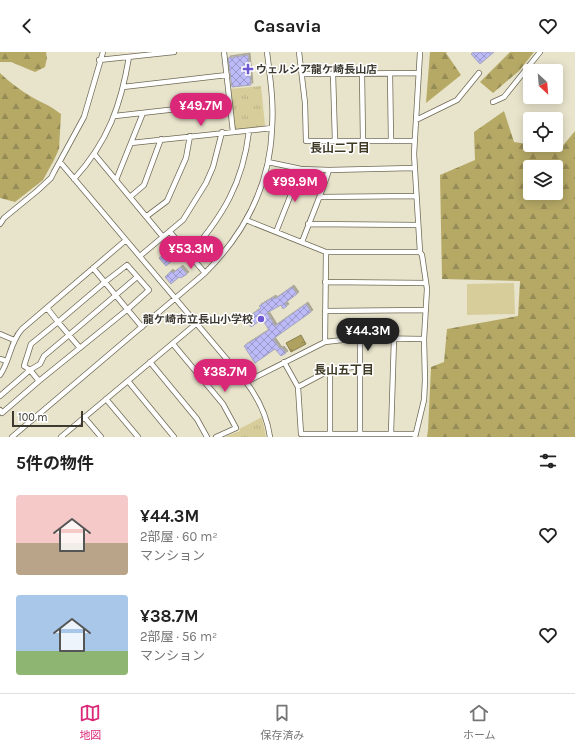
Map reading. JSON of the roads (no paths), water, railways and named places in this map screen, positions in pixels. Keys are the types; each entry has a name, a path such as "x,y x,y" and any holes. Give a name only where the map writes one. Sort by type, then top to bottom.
{"street":[{"path":"0,224 8,214 45,184 60,162 84,117 103,52"},
{"path":"100,60 174,52"},
{"path":"224,52 234,132"},
{"path":"12,437 176,299 205,273 232,243 246,220 263,182 268,162 272,128 272,106 267,52"},
{"path":"299,52 305,103 306,141 414,141"},
{"path":"284,362 298,387 301,434 391,433 415,435 424,400 424,339 426,310 426,282 422,255 420,252 414,168 414,141 420,52"},
{"path":"494,102 504,97 540,52"},
{"path":"74,179 95,155 109,130 123,87 129,57"},
{"path":"302,74 419,73"},
{"path":"416,120 457,100 479,73"},
{"path":"334,74 335,141"},
{"path":"362,74 363,141"},
{"path":"390,74 391,141"},
{"path":"123,87 227,75"},
{"path":"114,116 230,103"},
{"path":"116,180 143,112"},
{"path":"131,143 222,132 272,128"},
{"path":"189,255 203,239 224,210 241,172 247,149 249,131"},
{"path":"140,256 183,220 206,183 213,167 222,132"},
{"path":"147,216 167,200 186,158 190,136"},
{"path":"130,198 144,185 161,139"},
{"path":"95,155 163,237"},
{"path":"60,162 246,382 261,405 270,437"},
{"path":"268,162 301,169 329,170 414,168"},
{"path":"276,232 301,169"},
{"path":"302,242 329,170"},
{"path":"320,197 416,196"},
{"path":"246,220 326,252 420,252"},
{"path":"308,224 418,225"},
{"path":"170,232 205,273"},
{"path":"0,375 7,361 14,340 22,329 126,240"},
{"path":"325,342 326,252"},
{"path":"0,410 2,413 149,290 127,265 31,344 24,366 30,370 39,381"},
{"path":"94,268 142,327"},
{"path":"0,396 30,370 40,364 44,356 115,294 137,277"},
{"path":"325,282 426,282"},
{"path":"47,308 80,348"},
{"path":"325,311 426,310"},
{"path":"62,437 197,323"},
{"path":"0,334 14,340"},
{"path":"246,382 325,342 360,338 424,339"},
{"path":"360,338 360,434"},
{"path":"391,433 394,339"},
{"path":"172,344 223,404 236,428 216,437"},
{"path":"0,359 7,361"},
{"path":"150,362 197,420 207,437"},
{"path":"298,387 330,370 360,366"},
{"path":"330,370 330,434"},
{"path":"128,381 174,437"},
{"path":"106,399 138,437"},
{"path":"84,417 101,437"}],"water":[{"path":"301,335 306,344 291,352 286,343"}],"place":[{"name":"ウェルシア龍ケ崎長山店","path":"248,69"},
{"name":"龍ケ崎市立長山小学校","path":"261,319"}],"district":[{"name":"長山二丁目","path":"340,148"},
{"name":"長山五丁目","path":"344,370"}]}
